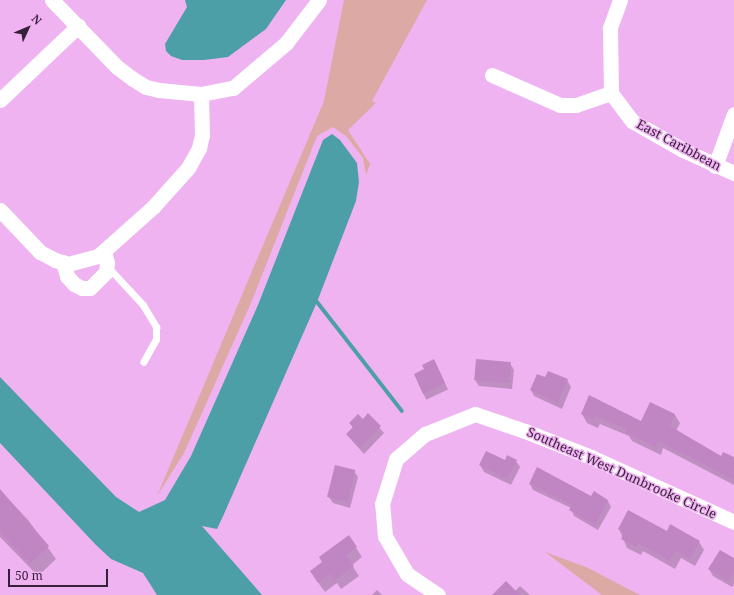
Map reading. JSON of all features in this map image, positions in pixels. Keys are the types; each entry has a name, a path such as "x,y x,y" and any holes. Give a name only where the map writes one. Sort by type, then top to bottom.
{"street":[{"path":"52,0 117,66 146,87 173,93 201,94 233,88 286,43 319,0"},
{"path":"492,75 560,105 576,105 611,93 610,28 620,0"},
{"path":"0,100 78,26"},
{"name":"East Caribbean","path":"611,93 632,121 715,166 734,173"},
{"path":"63,262 67,276 82,288 90,288 100,281 106,259 188,168 199,148 202,135 201,94"},
{"path":"715,166 734,114"},
{"path":"0,210 40,252 63,262 106,259"},
{"name":"Southeast West Dunbrooke Circle","path":"438,595 407,574 385,536 382,504 396,459 425,434 474,414 525,431 591,457 734,522"}],"lane":[{"path":"106,259 143,305 156,327 156,339 143,362"}],"shaded area":[{"path":"185,0 286,0 266,29 228,57 204,60 182,60 171,56 166,51 165,44 187,7"},
{"path":"344,0 427,0 372,101 376,103 348,130 370,164 366,175 363,158 346,136 333,127 317,136 251,303 184,453 157,496 324,101"},
{"path":"332,134 340,140 357,163 359,182 356,201 317,302 217,529 202,526 262,595 157,595 143,573 111,559 96,545 0,443 0,377 116,497 139,512 165,500 191,456 258,305 323,140"},
{"path":"545,552 586,567 640,595 602,595"}],"building":[{"path":"434,359 445,383 423,394 414,374 424,369 422,365"},
{"path":"476,359 511,362 509,383 474,380"},
{"path":"548,371 568,379 558,403 530,390 537,374 545,377"},
{"path":"589,395 641,421 650,402 675,414 670,426 721,456 723,452 734,457 734,480 658,441 656,447 626,433 627,429 595,416 594,420 581,414"},
{"path":"368,413 381,426 360,448 346,434 353,427 349,423 358,414 363,419"},
{"path":"486,451 505,460 507,455 517,460 507,479 479,465"},
{"path":"335,465 355,470 347,502 327,497"},
{"path":"537,467 591,496 594,491 608,500 595,525 569,510 572,505 529,484"},
{"path":"0,489 49,546 30,564 0,532"},
{"path":"628,510 667,531 670,524 700,541 690,559 676,551 670,561 638,543 636,547 621,539 624,533 618,529"},
{"path":"349,535 357,547 346,555 354,566 335,580 330,574 318,583 310,571 322,562 319,557"},
{"path":"720,550 734,558 734,572 728,581 708,569"},
{"path":"506,581 520,595 492,595"}],"waterway":[{"path":"317,302 402,411"}]}
